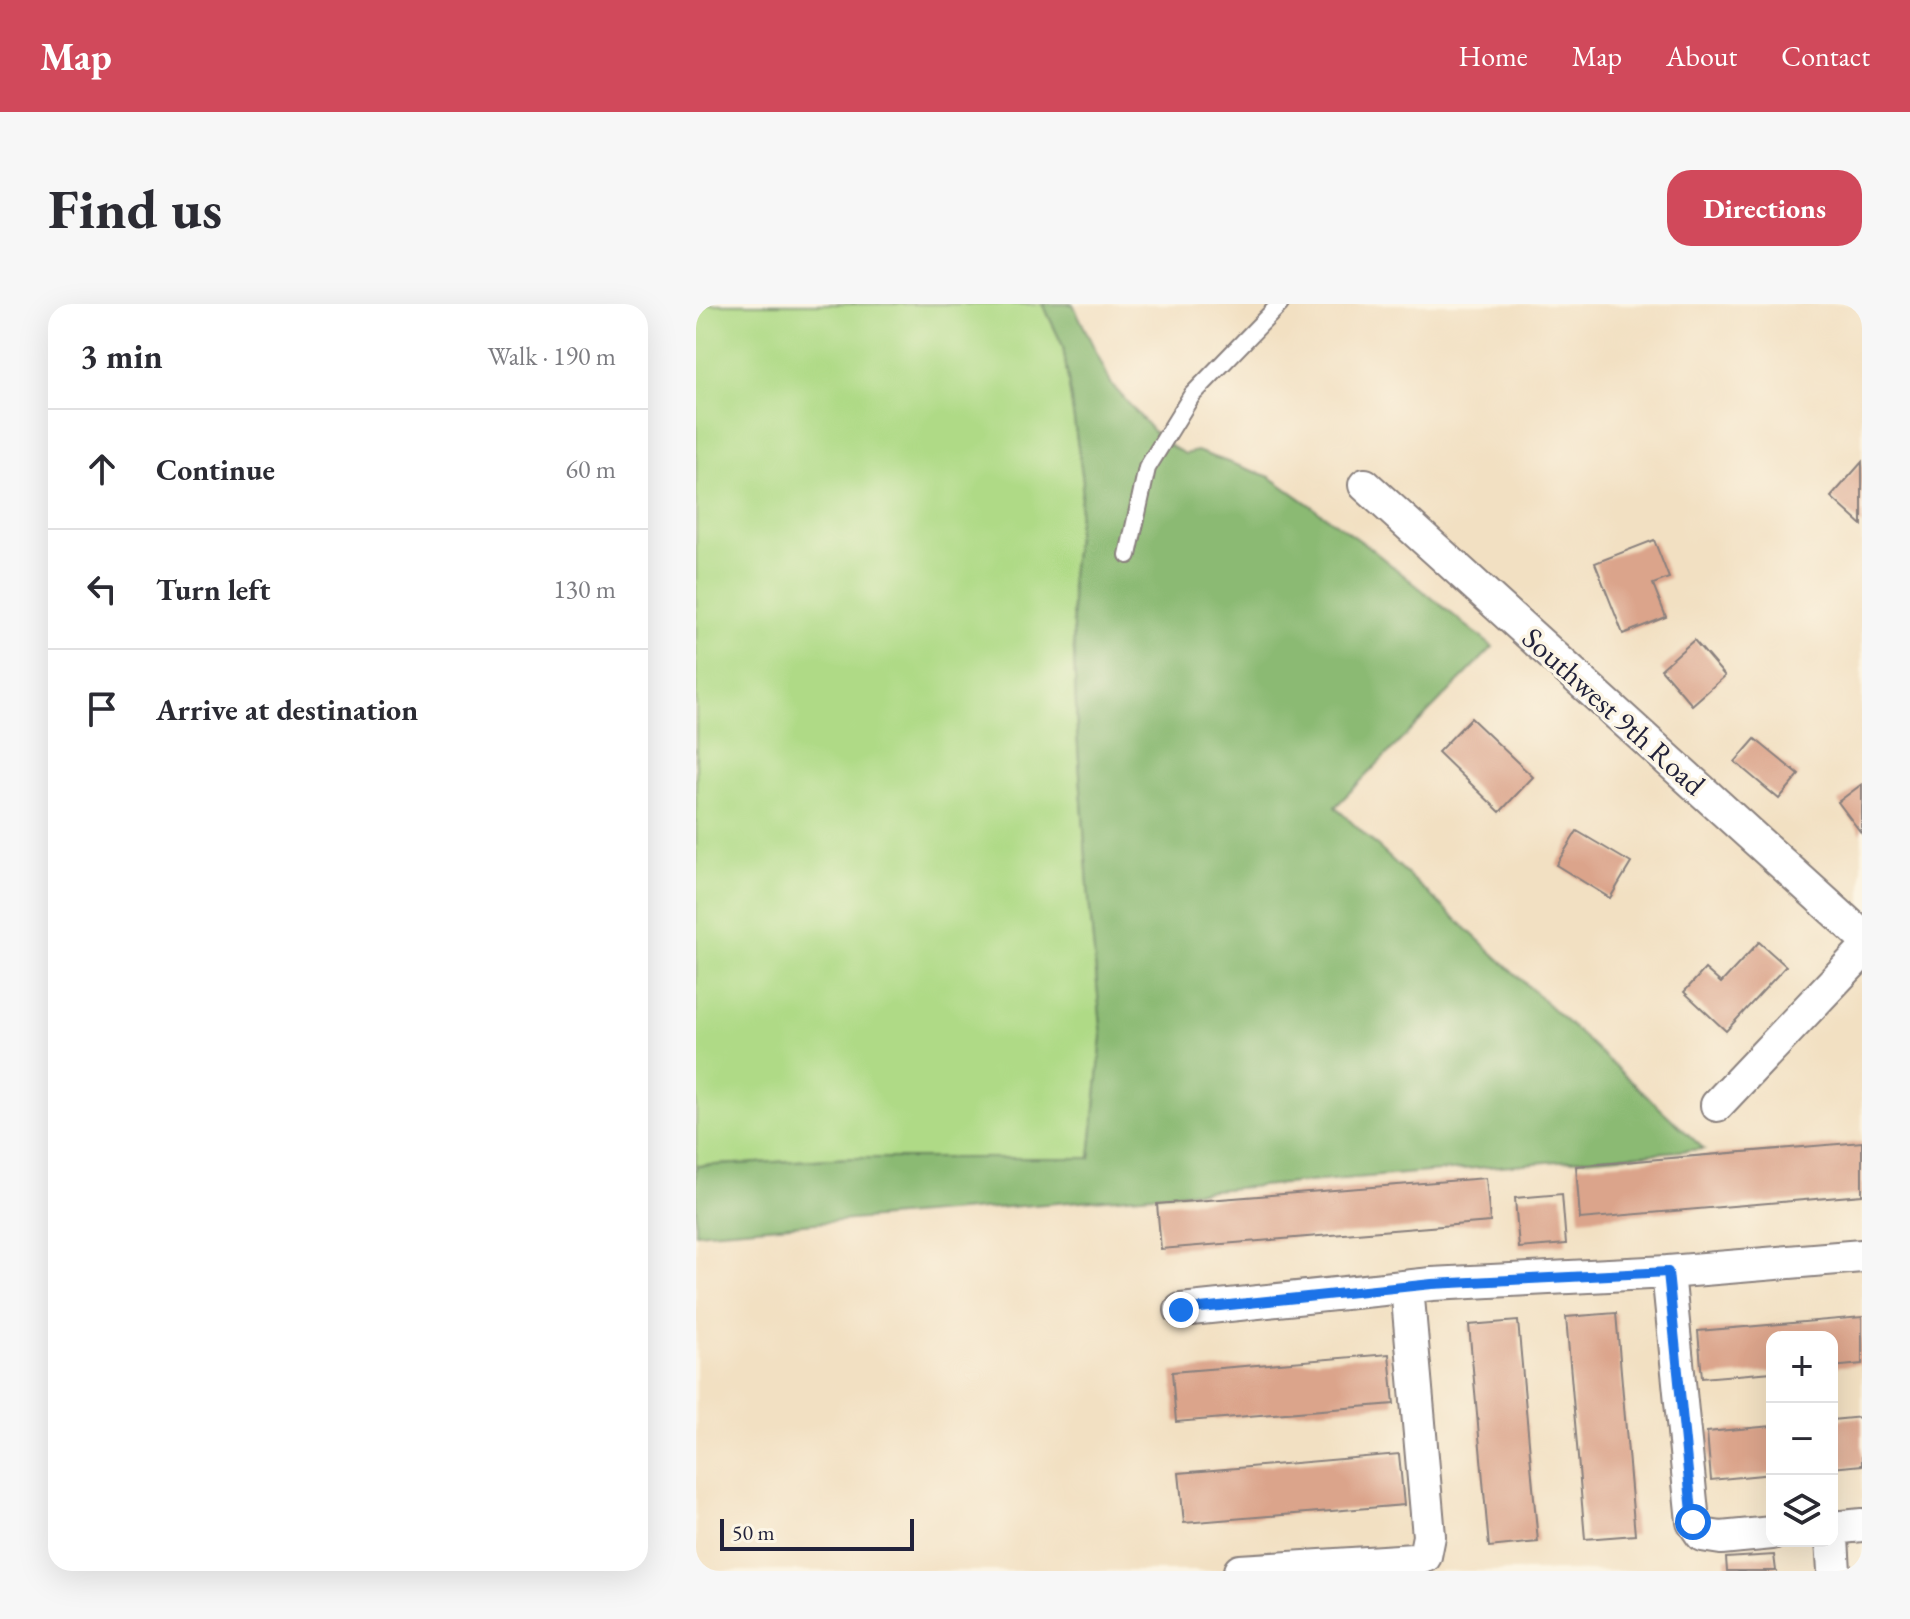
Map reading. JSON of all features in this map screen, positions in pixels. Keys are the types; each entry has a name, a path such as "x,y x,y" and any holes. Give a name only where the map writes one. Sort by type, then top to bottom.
{"street":[{"name":"Southwest 9th Road","path":"1365,485 1862,936"},
{"path":"1717,1105 1862,952"},
{"path":"1181,1310 1407,1287 1668,1272 1862,1256"},
{"path":"1668,1272 1693,1522 1702,1535 1721,1538 1766,1534"},
{"path":"1240,1571 1414,1560 1425,1556 1429,1536 1407,1287"},
{"path":"1838,1527 1862,1525"},
{"path":"1832,1547 1834,1571"}],"lane":[{"path":"1128,555 1147,468 1192,395 1280,304"}],"green space":[{"path":"696,304 1043,304 1063,346 1083,481 1071,576 1077,733 1102,1037 1090,1158 852,1158 696,1166"},
{"path":"1043,304 1073,304 1112,385 1162,441 1185,454 1197,451 1270,477 1365,544 1493,647 1335,807 1704,1149 696,1233 696,1166 852,1158 1090,1158 1102,1037 1077,733 1071,576 1083,481 1063,346"}],"building":[{"path":"1862,462 1862,525 1831,497"},
{"path":"1654,540 1669,578 1653,584 1666,617 1623,634 1595,563"},
{"path":"1694,640 1725,676 1692,705 1661,669"},
{"path":"1471,718 1533,777 1500,812 1438,752"},
{"path":"1755,739 1799,775 1779,799 1735,762"},
{"path":"1862,784 1862,834 1838,802"},
{"path":"1577,831 1631,863 1610,898 1556,865"},
{"path":"1759,942 1786,966 1726,1031 1684,992 1705,969 1721,983"},
{"path":"1862,1142 1862,1195 1580,1219 1576,1166"},
{"path":"1486,1178 1490,1222 1161,1249 1157,1204"},
{"path":"1562,1194 1566,1244 1519,1248 1515,1198"},
{"path":"1616,1313 1635,1535 1585,1539 1566,1317"},
{"path":"1862,1317 1862,1364 1838,1366 1838,1331 1766,1331 1766,1373 1702,1378 1698,1331"},
{"path":"1518,1321 1538,1542 1489,1547 1469,1325"},
{"path":"1389,1354 1394,1404 1176,1422 1172,1372"},
{"path":"1862,1417 1862,1465 1838,1467 1838,1419"},
{"path":"1766,1427 1766,1475 1711,1480 1707,1432"},
{"path":"1399,1454 1404,1505 1184,1523 1179,1473"},
{"path":"1774,1555 1776,1571 1727,1571 1726,1558"}],"route":[{"path":"1181,1310 1432,1284 1668,1272 1693,1522"}]}
